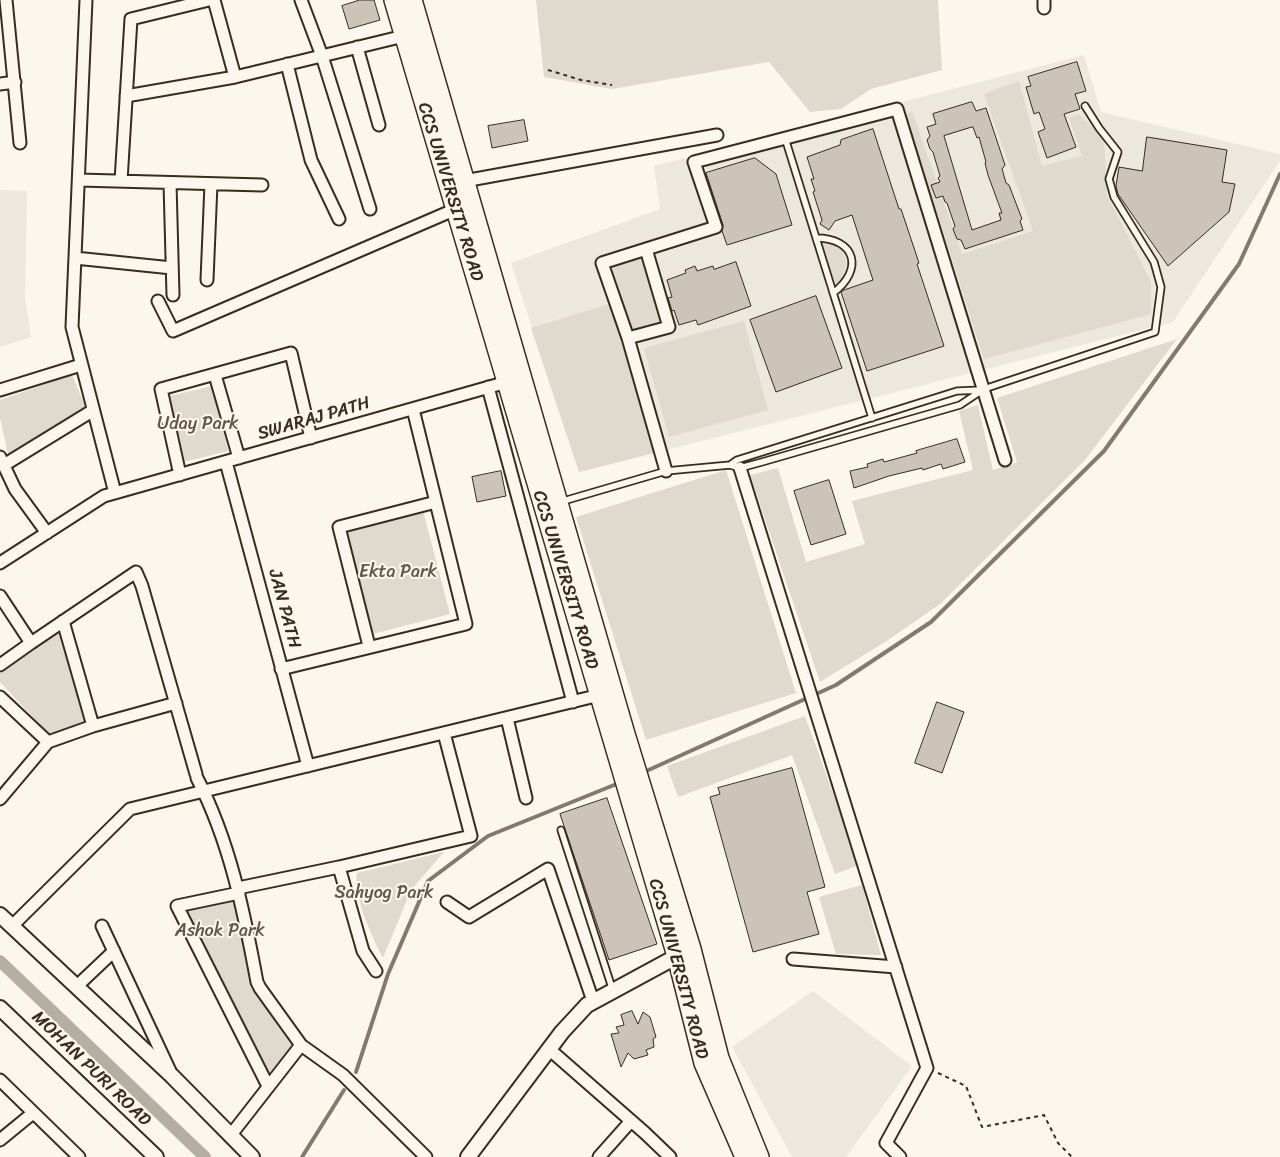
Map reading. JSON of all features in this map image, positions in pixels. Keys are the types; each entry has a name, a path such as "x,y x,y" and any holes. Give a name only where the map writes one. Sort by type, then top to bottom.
{"highway":[{"name":"CCS UNIVERSITY ROAD","path":"394,0 507,382 606,694 684,952 718,1058 759,1157"},
{"name":"CCS UNIVERSITY ROAD","path":"412,0 558,502 606,694"},
{"name":"CCS UNIVERSITY ROAD","path":"684,952 704,1063 745,1157"}],"street":[{"path":"6,0 20,143"},
{"path":"86,0 72,327 92,411 115,493"},
{"path":"121,181 131,19 208,0"},
{"path":"214,0 235,77"},
{"path":"300,0 322,56 370,208"},
{"path":"126,96 235,77 404,36"},
{"path":"357,47 380,125"},
{"path":"287,64 311,160 339,219"},
{"path":"0,84 15,82"},
{"path":"666,471 628,338 602,263 716,227 694,162 897,109 1005,460"},
{"path":"464,181 717,135"},
{"path":"79,180 262,185"},
{"path":"170,183 173,295"},
{"path":"207,280 211,184"},
{"path":"158,301 173,331 456,210"},
{"path":"628,338 669,327 646,249"},
{"path":"75,258 172,268"},
{"path":"180,475 161,389 291,353 311,438"},
{"path":"0,390 81,365"},
{"path":"215,375 239,458"},
{"name":"SWARAJ PATH","path":"0,563 104,496 507,382"},
{"path":"488,387 573,702"},
{"path":"282,669 369,646 466,624 413,409"},
{"path":"47,534 14,489 2,461 92,411"},
{"name":"JAN PATH","path":"226,462 308,766"},
{"path":"735,467 927,1068 886,1143 900,1157"},
{"path":"369,646 339,527 436,502"},
{"path":"0,665 136,572 142,586 197,776 214,815 238,890 257,982 277,1014 301,1045 343,1075 426,1157"},
{"path":"0,596 31,643"},
{"path":"63,621 93,726"},
{"path":"12,926 130,809 606,694"},
{"path":"0,696 48,742"},
{"path":"0,799 48,742 93,726 176,703"},
{"path":"507,718 526,798"},
{"path":"268,1086 177,906 471,836 444,733"},
{"path":"339,867 363,951 376,971"},
{"path":"447,902 469,917 548,869 594,1001"},
{"path":"0,915 172,1076 252,1157"},
{"path":"102,926 172,1076"},
{"path":"77,986 114,951"},
{"path":"468,1157 549,1049 587,1005 684,952"},
{"path":"793,959 896,967"},
{"name":"MOHAN PURI ROAD","path":"0,1008 156,1157"},
{"path":"230,1136 301,1045"},
{"path":"549,1049 631,1120 670,1157"},
{"path":"0,1080 79,1157"},
{"path":"0,1140 32,1113"},
{"path":"599,1157 631,1120"}],"lane":[{"path":"558,502 666,471 735,467 960,405 984,390 1156,332 1161,287 1154,262 1114,197 1109,179 1118,152 1085,106"},
{"path":"785,138 872,418"},
{"path":"816,238 828,238 840,243 848,250 852,261 851,272 843,286 833,293"},
{"path":"735,467 737,460 957,391 984,390"},
{"path":"561,830 613,991"}],"path":[{"path":"548,70 581,80 612,85"},
{"path":"927,1068 966,1086 982,1127 1044,1115 1058,1144 1072,1157"}],"shaded area":[{"path":"1084,55 1101,112 1280,154 1280,161 1173,322 579,472 511,263 660,209 654,166"},
{"path":"0,190 27,191 25,297 31,337 0,347"},
{"path":"813,991 912,1066 846,1157 792,1157 732,1047"}],"green space":[{"path":"536,0 938,0 942,70 871,89 841,109 810,112 769,62 612,89 544,77"},
{"path":"1019,81 1042,166 1082,156 1069,118 1079,114 1104,139 1107,195 1151,282 1151,314 984,359 906,115 912,111 962,254 1033,231 984,94"},
{"path":"822,243 838,247 843,252 845,258 844,272 836,286"},
{"path":"640,256 646,260 661,321 660,325 632,335 612,272 615,265"},
{"path":"613,303 654,453 579,472 531,328"},
{"path":"744,321 768,410 669,437 644,348"},
{"path":"1177,339 1085,460 940,604 885,642 820,682 750,475 778,468 806,562 865,544 852,501 973,470 959,411 978,405 993,470 1017,462 997,398"},
{"path":"72,375 86,408 8,454 0,418 0,400"},
{"name":"Uday Park","path":"212,386 228,451 184,462 169,396"},
{"path":"726,470 796,693 646,740 576,517"},
{"name":"Ekta Park","path":"423,511 450,614 373,634 346,531"},
{"path":"59,629 87,723 49,734 0,682 0,673"},
{"path":"805,716 859,865 835,874 792,755 678,797 667,766"},
{"name":"Sahyog Park","path":"444,852 411,890 383,958 361,905 357,873"},
{"path":"862,885 881,955 836,954 819,897"},
{"name":"Ashok Park","path":"241,899 257,982 273,1019 292,1046 264,1079 180,912"}],"building":[{"path":"360,0 374,0 380,20 349,29 342,6"},
{"path":"1077,62 1086,91 1075,94 1080,109 1064,114 1076,147 1047,158 1038,132 1045,129 1039,112 1034,114 1026,87 1031,86 1028,77"},
{"path":"972,102 976,111 986,108 1005,165 1002,169 1006,183 1009,185 1022,219 1020,221 1023,230 965,249 961,240 957,239 953,229 955,226 947,203 943,196 936,198 931,185 940,182 933,152 927,140 930,136 927,127 936,124 933,114","holes":["973,127 977,138 979,137 988,175 1002,213 999,213 1001,220 972,230 944,136"]},
{"path":"524,120 528,141 492,148 488,126"},
{"path":"873,129 919,263 917,264 944,346 867,371 841,292 873,280 852,215 835,221 829,230 820,224 822,220 813,192 815,191 811,179 814,179 807,157 840,145 841,140"},
{"path":"1147,137 1227,150 1222,182 1235,184 1229,212 1168,266 1118,194 1116,186 1119,167 1142,171"},
{"path":"755,158 776,174 792,225 727,245 722,231 723,225 706,173"},
{"path":"736,262 751,306 698,325 696,320 679,325 668,298 672,297 667,280 686,273 685,270 695,266 697,271 713,266 714,269"},
{"path":"816,296 842,368 776,392 750,320"},
{"path":"957,439 965,462 943,469 941,464 923,470 922,468 889,476 854,488 850,471 868,467 867,464 883,459 884,462"},
{"path":"501,471 506,496 477,502 472,477"},
{"path":"829,480 846,534 811,545 794,491"},
{"path":"937,702 964,712 942,773 915,763"},
{"path":"792,768 825,887 807,892 819,934 753,952 710,797 720,794 718,788"},
{"path":"607,798 657,944 609,960 560,814"},
{"path":"632,1011 638,1024 643,1012 650,1017 656,1037 653,1039 654,1047 646,1050 648,1055 634,1059 628,1053 621,1067 611,1034 619,1033 616,1027 624,1025 621,1015"}],"waterway":[{"path":"642,773 836,685 931,622 1104,451 1239,264 1280,174"},
{"path":"356,1072 388,974 428,881 488,836 619,783"},
{"path":"0,961 205,1157"},
{"path":"302,1157 344,1090"}]}
